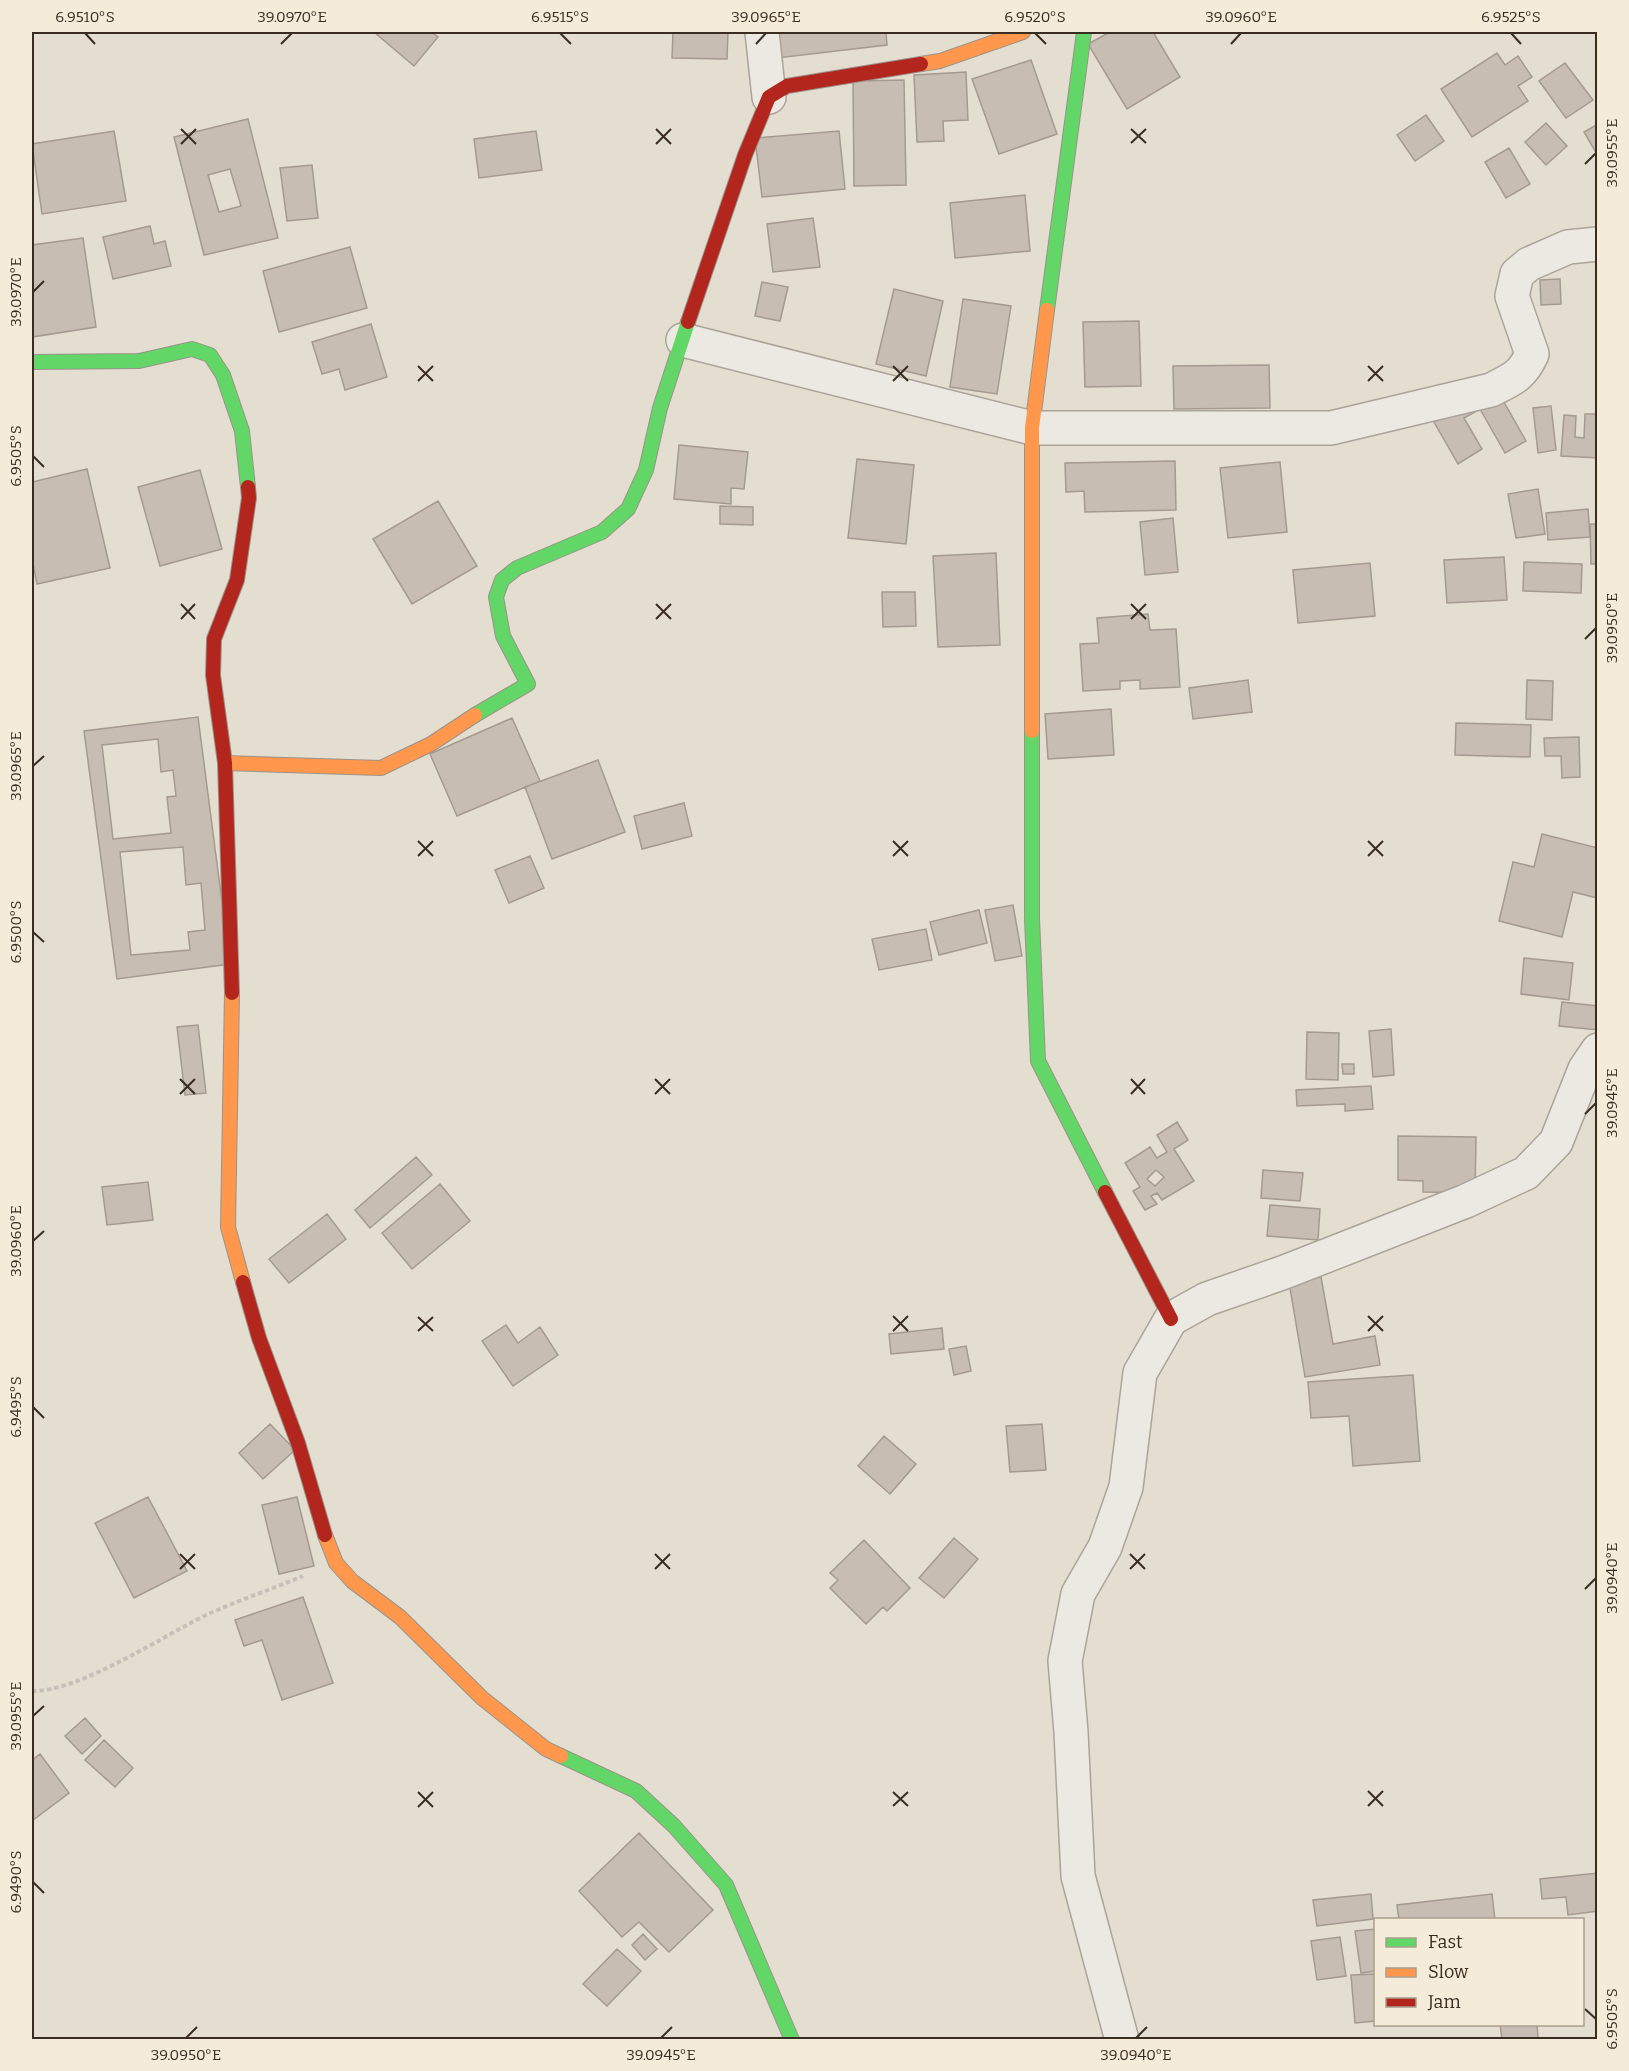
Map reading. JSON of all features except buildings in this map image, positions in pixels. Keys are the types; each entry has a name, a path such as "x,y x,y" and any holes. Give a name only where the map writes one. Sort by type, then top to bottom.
{"street":[{"path":"225,763 381,768 431,744 528,684 503,636 496,597 502,580 517,568 602,532 628,509 646,470 660,408 707,263 769,97 762,32"},
{"path":"769,97 787,86 815,80 940,61 1023,32"},
{"path":"1084,32 1032,428 1032,918 1038,1061 1171,1319"},
{"path":"683,340 1032,428 1331,428 1491,390 1525,370 1532,354 1512,296 1516,274 1529,264 1568,247 1598,244"},
{"path":"32,362 139,361 192,349 210,355 223,375 242,431 249,498 237,580 214,639 213,675 225,763 232,965 228,1227 258,1338 298,1443 326,1538 336,1563 352,1581 399,1617 482,1698 546,1749 636,1791 674,1826 726,1886 792,2040"},
{"path":"1122,2040 1078,1876 1065,1661 1078,1594 1105,1547 1125,1487 1140,1373 1171,1319 1207,1299 1282,1273 1466,1201 1526,1173 1556,1142 1585,1069 1598,1050"}],"path":[{"path":"32,1691 44,1691 89,1676 206,1615 336,1563"}],"traffic: fast":[{"path":"1047,310 1084,32"},
{"path":"475,715 528,684 503,636 496,597 502,580 517,568 602,532 628,509 646,470 660,408 688,322"},
{"path":"32,362 139,361 192,349 210,355 223,375 242,431 248,487"},
{"path":"1032,731 1032,918 1038,1061 1105,1192"},
{"path":"561,1756 636,1791 674,1826 726,1885 792,2040"}],"traffic: slow":[{"path":"921,64 940,61 1023,32"},
{"path":"1032,731 1032,428 1047,310"},
{"path":"225,763 381,768 431,744 475,715"},
{"path":"232,993 228,1227 243,1282"},
{"path":"325,1535 336,1563 352,1581 400,1617 482,1698 546,1749 561,1756"}],"traffic: jam":[{"path":"688,322 745,155 769,97 787,86 921,64"},
{"path":"232,993 225,763 213,675 214,639 237,580 249,498 248,487"},
{"path":"1105,1192 1171,1319"},
{"path":"243,1282 259,1338 298,1443 325,1535"}]}
